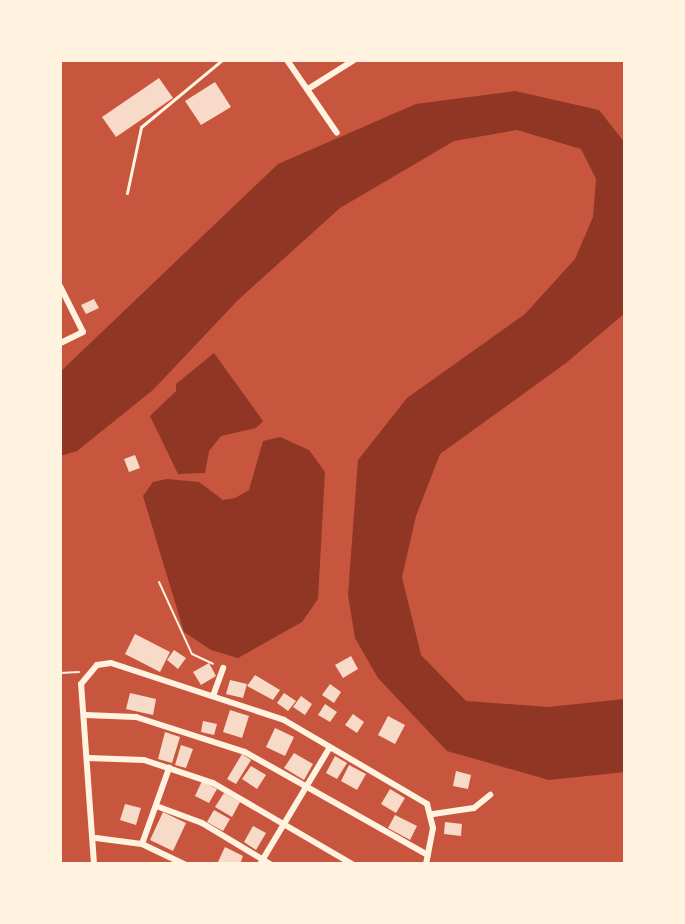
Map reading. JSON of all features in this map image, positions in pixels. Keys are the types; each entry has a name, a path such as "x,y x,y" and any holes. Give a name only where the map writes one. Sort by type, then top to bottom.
{"street":[{"path":"287,60 337,133"},
{"path":"308,89 354,60"},
{"path":"60,286 83,332 60,343"},
{"path":"94,864 96,838 81,684 92,671 111,663 127,665 284,720 427,804 433,814 426,864"},
{"path":"213,696 223,668"},
{"path":"85,715 136,717 245,752 428,855"},
{"path":"261,862 330,747"},
{"path":"88,758 122,756 213,783 352,864"},
{"path":"142,844 159,807 169,768"},
{"path":"433,814 474,808 490,795"},
{"path":"159,807 202,823 261,862 270,864"},
{"path":"96,838 142,844 184,864"}],"lane":[{"path":"127,193 141,127 222,60"}],"path":[{"path":"159,582 192,654 223,668"},
{"path":"60,673 92,671"}],"shaded area":[{"path":"515,91 599,110 625,143 625,313 566,363 440,454 416,516 402,577 421,655 466,701 548,707 625,699 625,772 549,780 447,751 378,678 355,638 348,595 358,460 407,398 525,314 575,259 593,217 596,179 581,149 517,130 454,141 340,208 238,300 153,390 77,451 60,456 60,372 278,164 416,104"},
{"path":"214,353 263,421 256,428 221,436 209,451 205,473 178,474 150,416 176,391 176,384"},
{"path":"280,437 309,450 325,472 318,599 302,622 238,658 211,650 184,632 143,496 153,482 167,479 199,482 223,500 235,498 249,490 263,441"}],"building":[{"path":"159,78 173,98 116,137 102,117"},
{"path":"215,82 231,107 201,125 185,101"},
{"path":"94,299 99,308 86,314 81,305"},
{"path":"135,455 140,468 129,472 124,459"},
{"path":"135,634 170,652 160,672 125,654"},
{"path":"174,650 186,658 178,669 167,660"},
{"path":"351,656 358,669 343,678 335,665"},
{"path":"209,663 216,676 201,685 193,672"},
{"path":"255,675 280,690 273,700 247,686"},
{"path":"230,680 247,684 243,698 226,694"},
{"path":"330,684 341,692 334,703 322,695"},
{"path":"130,693 156,699 153,715 126,709"},
{"path":"284,693 296,701 288,711 277,703"},
{"path":"301,696 312,704 305,715 293,707"},
{"path":"325,704 337,712 330,722 318,715"},
{"path":"230,710 249,716 242,738 223,732"},
{"path":"353,714 364,722 357,733 345,725"},
{"path":"388,716 405,725 395,744 378,735"},
{"path":"203,721 217,724 214,735 201,732"},
{"path":"275,728 294,737 285,756 266,747"},
{"path":"165,732 180,737 172,763 158,759"},
{"path":"181,745 193,749 186,768 175,765"},
{"path":"294,753 313,764 304,780 284,768"},
{"path":"242,754 251,760 236,784 227,779"},
{"path":"335,756 347,763 337,779 326,773"},
{"path":"349,765 366,774 357,790 341,781"},
{"path":"251,766 266,775 257,789 242,779"},
{"path":"456,771 471,775 468,789 453,786"},
{"path":"202,781 217,789 209,803 195,796"},
{"path":"390,789 405,798 396,813 381,804"},
{"path":"224,793 240,802 232,817 215,807"},
{"path":"125,804 141,808 136,825 120,820"},
{"path":"214,810 230,819 223,831 207,822"},
{"path":"163,812 186,823 173,851 150,840"},
{"path":"395,815 417,826 410,840 388,828"},
{"path":"445,822 462,824 461,836 444,834"},
{"path":"253,826 266,833 256,850 244,842"},
{"path":"225,847 243,856 240,864 217,864"}]}
